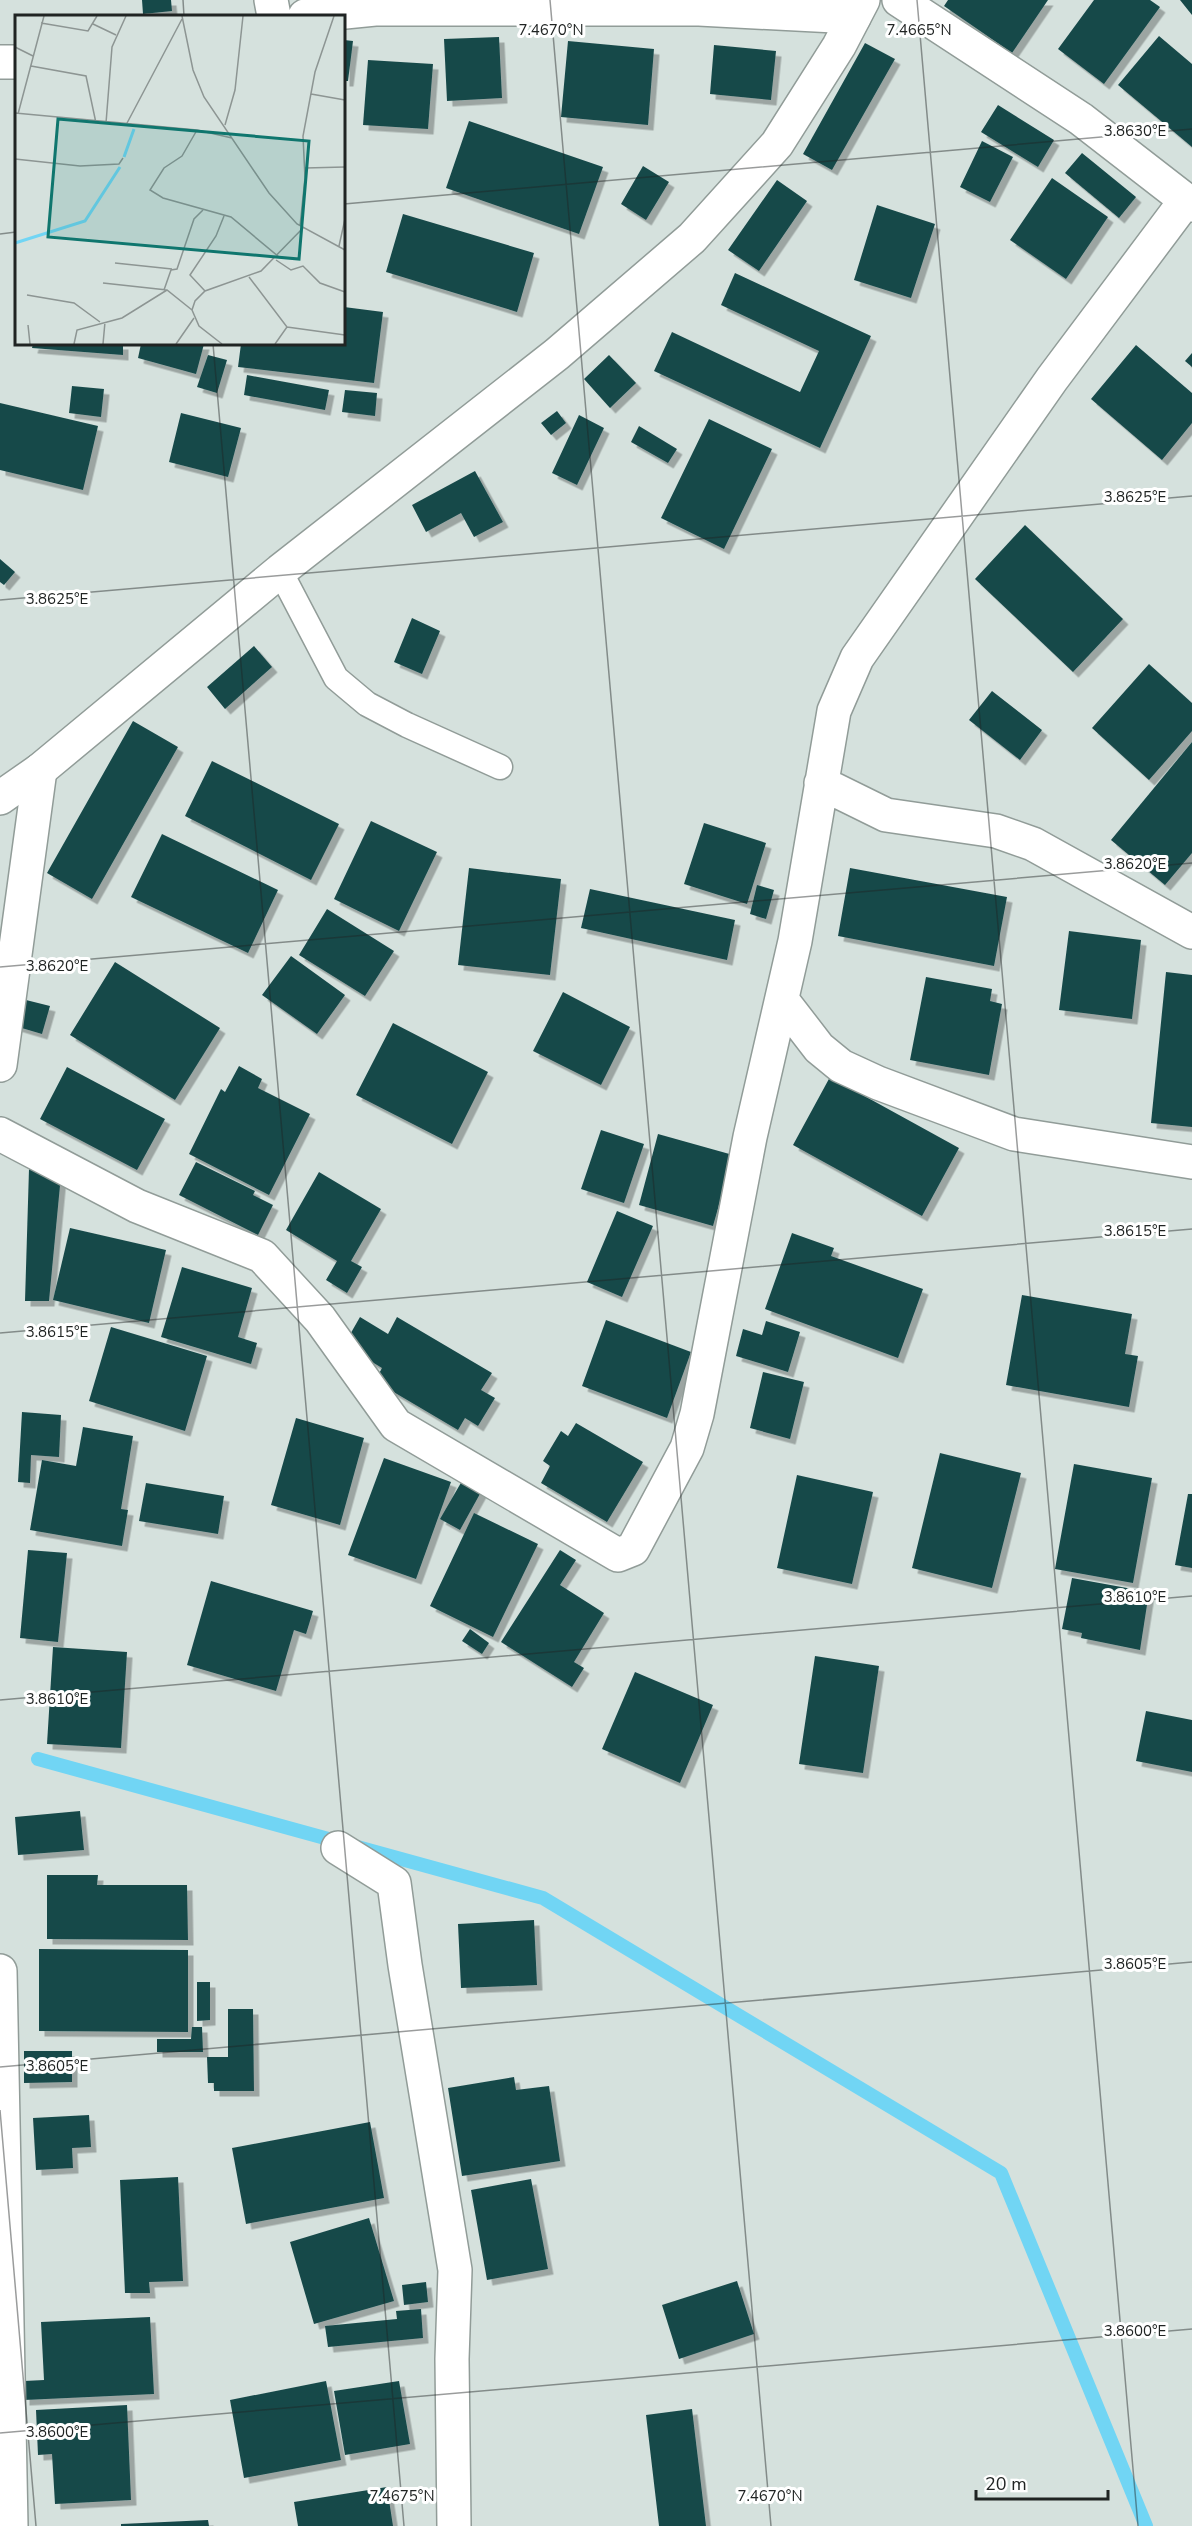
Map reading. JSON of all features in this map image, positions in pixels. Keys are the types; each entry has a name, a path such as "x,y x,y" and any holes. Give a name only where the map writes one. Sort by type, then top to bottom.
{"street":[{"path":"272,0 274,15"},
{"path":"0,1134 137,1206 262,1256 320,1319 396,1425 618,1555 633,1549 687,1448 697,1414 750,1137 795,941 834,711 857,658 1052,379 1189,203 1081,119 899,0"},
{"path":"0,798 40,770 280,571 557,354 692,238 777,144 839,46 859,9 375,9 315,15"},
{"path":"0,1065 40,770"},
{"path":"821,783 886,814 996,831 1033,844 1192,932"},
{"path":"782,1000 819,1048 841,1066 878,1083 1014,1134 1192,1162"},
{"path":"339,1848 394,1883 405,1965 455,2270 452,2359 454,2526"},
{"path":"0,1971 11,2526"}],"lane":[{"path":"280,571 336,678 367,704 500,767"}],"building":[{"path":"142,0 171,0 172,11 143,14"},
{"path":"948,0 1048,0 1012,53 944,6"},
{"path":"1094,0 1150,0 1160,7 1104,84 1058,49"},
{"path":"1180,0 1192,0 1192,15"},
{"path":"1159,36 1192,64 1192,147 1118,85"},
{"path":"499,37 502,98 447,101 444,39"},
{"path":"345,40 353,41 348,81 345,81"},
{"path":"568,41 654,49 648,125 561,117"},
{"path":"865,43 895,59 832,170 803,154"},
{"path":"714,45 776,51 771,100 710,94"},
{"path":"368,60 433,64 428,129 363,125"},
{"path":"998,105 1054,140 1038,167 981,132"},
{"path":"469,121 603,167 579,234 446,188"},
{"path":"982,141 1013,157 990,202 960,187"},
{"path":"1082,153 1136,197 1119,218 1065,173"},
{"path":"643,166 669,182 646,220 621,204"},
{"path":"1052,178 1108,217 1066,279 1010,240"},
{"path":"777,180 807,201 759,271 728,250"},
{"path":"877,205 935,224 911,298 854,280"},
{"path":"403,214 534,253 517,312 386,272"},
{"path":"735,273 871,336 820,448 654,371 672,332 800,392 819,351 721,305"},
{"path":"345,307 383,312 374,383 238,367 241,345 345,345"},
{"path":"33,345 123,345 123,355 32,348"},
{"path":"141,345 204,345 196,374 138,358"},
{"path":"1136,345 1192,393 1192,423 1162,460 1091,399"},
{"path":"1192,353 1192,367 1185,361"},
{"path":"208,355 227,360 217,393 197,387"},
{"path":"609,355 636,383 610,408 584,379"},
{"path":"247,375 329,390 325,410 244,395"},
{"path":"72,386 104,389 101,417 69,413"},
{"path":"345,390 377,393 375,416 342,412"},
{"path":"0,403 98,426 83,490 0,470"},
{"path":"557,411 566,423 551,435 541,423"},
{"path":"181,413 241,428 228,477 169,462"},
{"path":"579,415 604,428 577,485 552,473"},
{"path":"709,419 772,449 724,549 661,518"},
{"path":"639,426 677,449 668,463 631,442"},
{"path":"475,471 503,522 474,537 461,513 426,532 412,505"},
{"path":"1025,525 1123,619 1073,672 975,579"},
{"path":"0,559 15,572 4,585 0,582"},
{"path":"412,618 440,631 422,674 394,662"},
{"path":"254,646 272,667 225,709 207,687"},
{"path":"1149,664 1192,703 1192,731 1149,780 1092,728"},
{"path":"992,691 1042,730 1020,760 969,720"},
{"path":"133,721 178,747 92,899 47,873"},
{"path":"1192,742 1192,853 1165,885 1111,840"},
{"path":"212,761 339,824 311,880 185,816"},
{"path":"371,821 437,852 399,931 334,899"},
{"path":"704,823 766,843 747,904 684,884"},
{"path":"162,834 278,890 248,953 131,897"},
{"path":"469,868 561,879 550,975 458,965"},
{"path":"850,868 1007,897 994,966 838,936"},
{"path":"757,885 774,890 766,919 750,914"},
{"path":"590,889 735,920 727,960 581,928"},
{"path":"327,909 394,951 365,996 299,955"},
{"path":"1069,931 1141,940 1132,1019 1059,1010"},
{"path":"291,956 345,995 317,1034 262,995"},
{"path":"115,962 220,1028 175,1100 70,1035"},
{"path":"1166,972 1192,975 1192,1127 1151,1123"},
{"path":"926,977 992,989 990,1001 1002,1004 989,1075 910,1060"},
{"path":"563,992 630,1027 601,1085 533,1051"},
{"path":"22,999 50,1006 42,1034 15,1026"},
{"path":"393,1023 488,1072 452,1144 356,1095"},
{"path":"239,1066 262,1079 258,1088 310,1114 269,1195 189,1154 221,1089 225,1092"},
{"path":"67,1067 165,1119 137,1170 40,1119"},
{"path":"830,1077 959,1148 922,1216 793,1145"},
{"path":"601,1130 644,1144 624,1203 581,1189"},
{"path":"658,1134 733,1155 713,1226 639,1205"},
{"path":"196,1162 255,1191 253,1195 273,1205 258,1235 179,1195"},
{"path":"29,1169 61,1175 49,1301 25,1301"},
{"path":"319,1172 381,1209 351,1261 362,1267 347,1293 326,1280 337,1261 286,1230"},
{"path":"617,1211 653,1226 622,1297 587,1282"},
{"path":"70,1228 166,1250 149,1323 53,1300"},
{"path":"792,1233 834,1248 831,1256 923,1289 898,1358 765,1309"},
{"path":"182,1267 252,1288 238,1337 257,1343 251,1364 161,1337"},
{"path":"1022,1295 1132,1314 1125,1354 1138,1356 1129,1407 1006,1385"},
{"path":"360,1317 388,1334 397,1317 492,1373 481,1390 495,1398 478,1426 465,1418 458,1430 375,1381 382,1368 344,1345"},
{"path":"606,1320 691,1352 667,1418 582,1386"},
{"path":"766,1321 800,1332 788,1372 736,1356 743,1329 762,1335"},
{"path":"111,1327 207,1356 185,1431 89,1401"},
{"path":"763,1372 804,1382 790,1439 750,1428"},
{"path":"22,1412 61,1415 59,1457 31,1455 30,1483 18,1482"},
{"path":"296,1418 364,1438 340,1525 271,1505"},
{"path":"576,1423 643,1462 607,1522 541,1483 550,1466 543,1461 561,1431 568,1436"},
{"path":"83,1427 133,1436 121,1509 128,1510 122,1546 30,1530 42,1460 76,1466"},
{"path":"940,1453 1021,1473 992,1588 912,1568"},
{"path":"384,1458 451,1482 416,1579 348,1555"},
{"path":"1074,1464 1152,1478 1133,1583 1055,1569"},
{"path":"797,1475 873,1492 852,1584 777,1568"},
{"path":"462,1481 481,1492 460,1530 440,1519"},
{"path":"146,1483 224,1496 218,1534 139,1521"},
{"path":"1188,1494 1192,1494 1192,1568 1175,1565"},
{"path":"474,1513 538,1544 493,1637 430,1606"},
{"path":"28,1550 67,1553 58,1642 20,1638"},
{"path":"560,1550 576,1560 560,1585 604,1613 574,1662 584,1668 572,1687 501,1642"},
{"path":"1072,1578 1149,1592 1140,1650 1081,1638 1082,1633 1062,1629"},
{"path":"211,1581 313,1611 306,1634 294,1630 276,1691 187,1665"},
{"path":"470,1629 489,1643 482,1654 462,1641"},
{"path":"53,1647 127,1652 121,1748 47,1744"},
{"path":"815,1656 879,1666 863,1773 799,1764"},
{"path":"635,1672 713,1705 680,1783 602,1749"},
{"path":"1146,1711 1192,1720 1192,1772 1136,1761"},
{"path":"80,1811 84,1850 18,1855 15,1817"},
{"path":"47,1875 98,1875 97,1885 187,1885 188,1940 47,1939"},
{"path":"534,1920 537,1985 461,1988 458,1924"},
{"path":"39,1949 188,1950 188,2032 39,2031"},
{"path":"197,1982 210,1982 210,2020 197,2021"},
{"path":"228,2009 253,2009 254,2091 214,2091 214,2083 208,2083 207,2057 228,2057"},
{"path":"192,2027 202,2027 203,2052 157,2052 157,2039 191,2039"},
{"path":"24,2051 72,2051 72,2082 24,2083"},
{"path":"514,2077 516,2090 549,2086 560,2161 462,2176 448,2088"},
{"path":"89,2115 91,2147 72,2148 73,2168 36,2170 33,2118"},
{"path":"370,2122 384,2198 246,2224 232,2148"},
{"path":"178,2177 183,2281 149,2282 150,2293 125,2293 120,2180"},
{"path":"531,2179 548,2269 487,2280 471,2190"},
{"path":"369,2218 394,2301 314,2324 290,2242"},
{"path":"737,2281 754,2334 679,2359 662,2305"},
{"path":"426,2282 428,2302 404,2305 402,2285"},
{"path":"421,2309 423,2338 328,2347 325,2326 397,2319 396,2311"},
{"path":"150,2317 154,2394 24,2400 24,2381 44,2380 41,2322"},
{"path":"326,2381 341,2460 244,2478 230,2400"},
{"path":"399,2381 410,2444 345,2455 334,2391"},
{"path":"127,2405 131,2500 55,2504 52,2454 38,2455 36,2410"},
{"path":"692,2409 706,2526 659,2526 646,2415"},
{"path":"387,2487 393,2526 298,2526 294,2502"},
{"path":"208,2520 209,2526 121,2526 121,2524"}],"waterway":[{"path":"38,1759 543,1898 1001,2173 1146,2526"}]}
